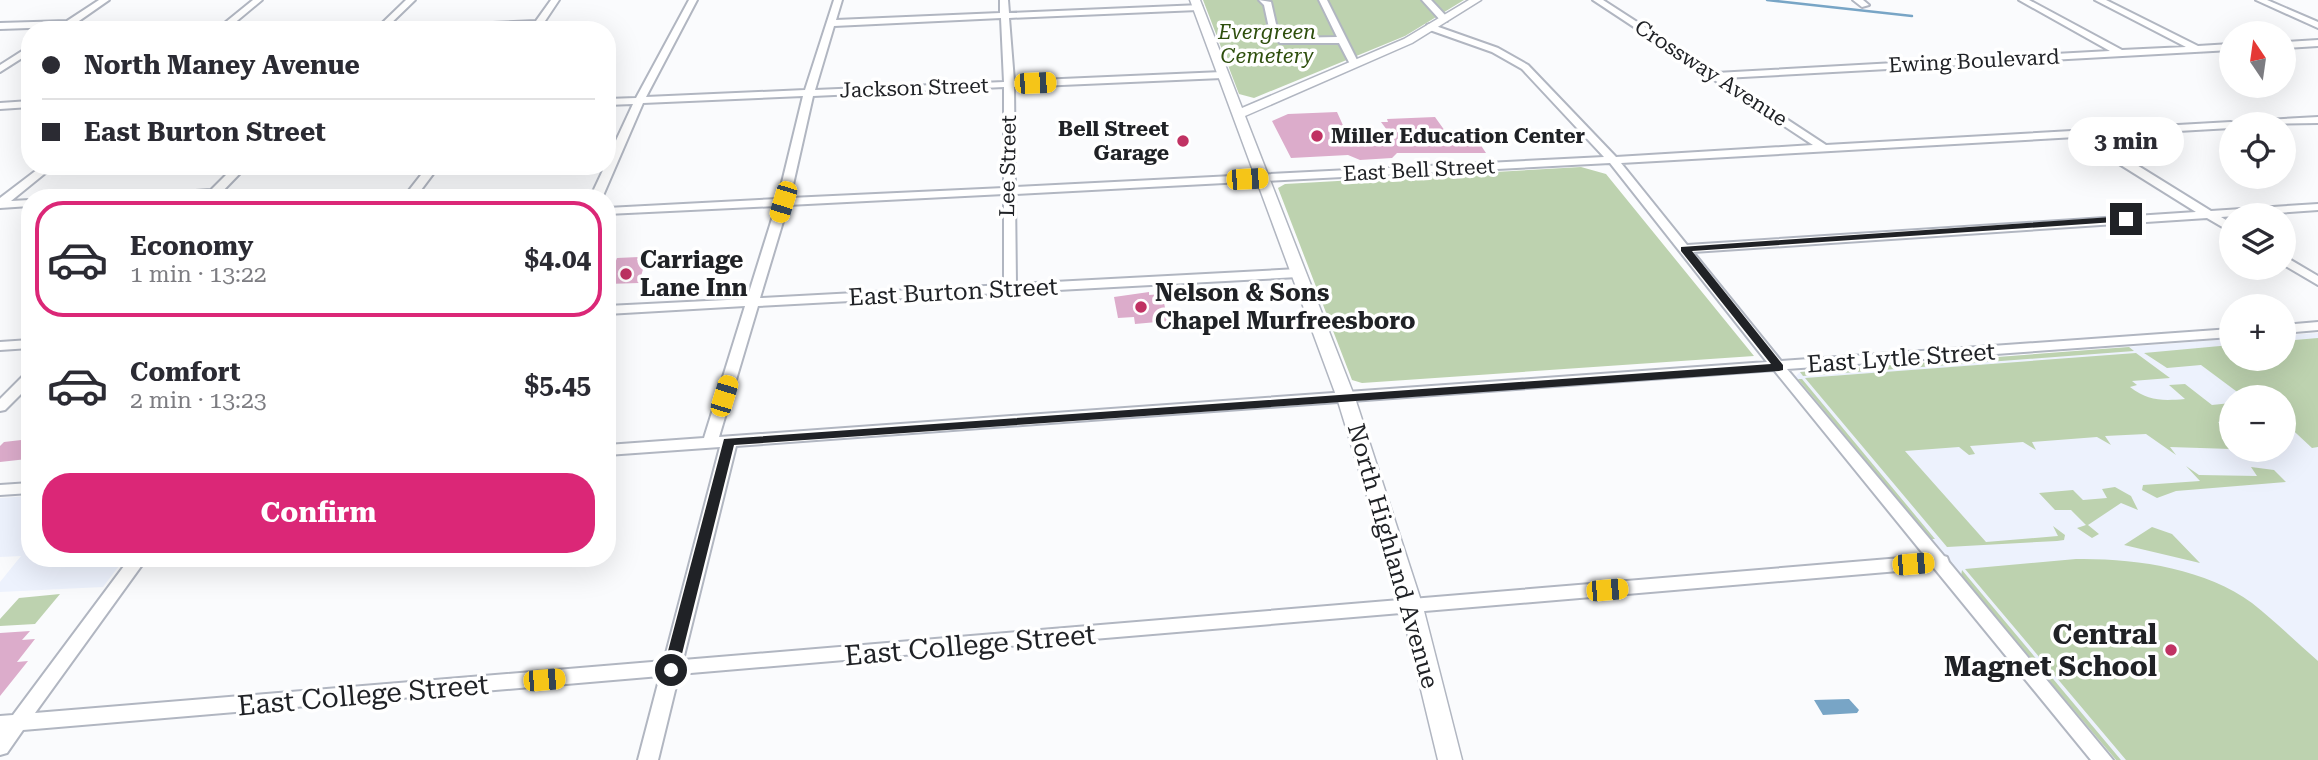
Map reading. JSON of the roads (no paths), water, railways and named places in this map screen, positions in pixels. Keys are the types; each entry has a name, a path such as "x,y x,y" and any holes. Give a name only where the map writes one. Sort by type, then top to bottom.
{"street":[{"path":"73,21 105,0"},
{"path":"231,21 258,0"},
{"path":"389,21 411,0"},
{"path":"540,21 555,0"},
{"path":"616,153 639,101 693,0"},
{"path":"710,443 783,202 809,93 838,0"},
{"name":"Lee Street","path":"1004,0 1009,84 1010,289"},
{"path":"1263,0 1268,4 1269,19 1276,34 1283,41 1342,40"},
{"path":"1323,0 1354,64"},
{"path":"1426,0 1444,19"},
{"path":"1237,115 1408,41 1476,0"},
{"name":"Crossway Avenue","path":"1597,0 1824,148"},
{"path":"2023,0 2120,53"},
{"path":"2099,0 2196,49"},
{"path":"2260,0 2318,25"},
{"path":"833,23 1004,16 1197,3"},
{"name":"North Highland Avenue","path":"1197,3 1237,115 1346,398 1412,607 1450,760"},
{"path":"0,26 21,26"},
{"path":"1430,27 1495,50 1525,67 1613,160 1779,367 2104,760"},
{"path":"2296,44 2318,43"},
{"name":"Ewing Boulevard","path":"1716,76 2219,48"},
{"path":"0,69 21,55"},
{"name":"Jackson Street","path":"616,102 1222,75"},
{"path":"0,106 21,105"},
{"path":"2296,121 2318,120"},
{"name":"East Bell Street","path":"616,211 1613,160 2219,126"},
{"path":"2079,134 2219,220"},
{"path":"0,204 37,175"},
{"path":"218,189 233,175"},
{"path":"416,189 427,175"},
{"path":"0,204 21,203"},
{"path":"1685,249 2318,207"},
{"path":"2296,267 2318,281"},
{"name":"East Burton Street","path":"616,310 1298,273"},
{"path":"2296,328 2318,326"},
{"name":"East Lytle Street","path":"616,449 2219,334"},
{"path":"0,346 21,345"},
{"path":"0,407 21,386"},
{"path":"648,760 729,442"},
{"path":"0,490 21,489"},
{"name":"East College Street","path":"9,724 1941,561"},
{"path":"0,747 9,724 132,567"}],"water":[{"path":"1849,699 1859,710 1857,713 1823,715 1814,700"}],"waterway":[{"path":"1767,0 1912,16"}],"place":[{"name":"Miller Education Center","path":"1317,136"},
{"name":"Bell Street Garage","path":"1183,141"},
{"name":"Carriage Lane Inn","path":"626,274"},
{"name":"Nelson & Sons Chapel Murfreesboro","path":"1141,307"},
{"name":"Central Magnet School","path":"2171,650"}],"park label":[{"name":"Evergreen Cemetery","path":"1267,44"}]}
